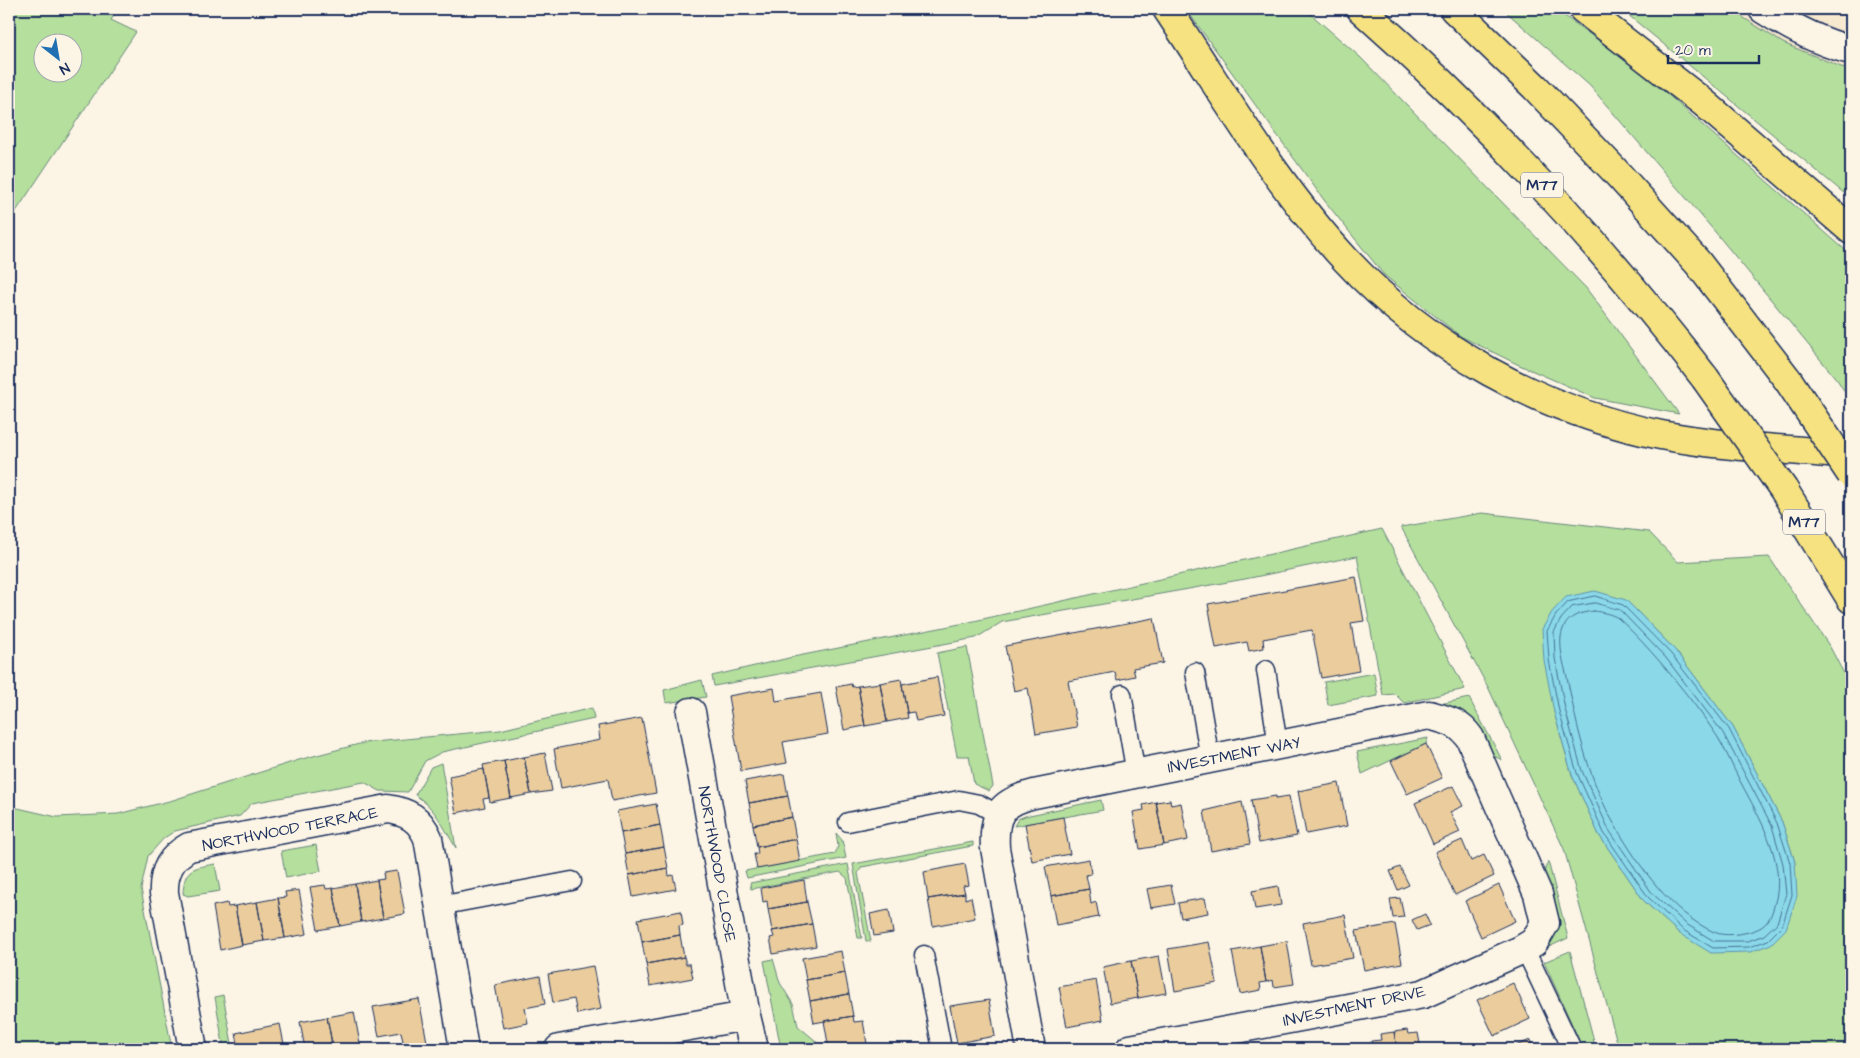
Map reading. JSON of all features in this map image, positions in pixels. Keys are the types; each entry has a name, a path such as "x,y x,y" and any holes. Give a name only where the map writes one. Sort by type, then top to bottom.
{"highway":[{"path":"1167,9 1275,171 1311,219 1346,260 1381,295 1462,356 1538,396 1626,426 1692,440 1851,456"},
{"name":"M77","path":"1361,9 1437,78 1567,212 1670,333 1705,378 1784,490 1851,599"},
{"path":"1454,9 1536,86 1698,263 1788,380 1851,474"},
{"path":"1583,9 1704,103 1851,230"}],"street":[{"path":"1763,9 1778,19 1829,43 1851,50"},
{"name":"NORTHWOOD CLOSE","path":"691,712 746,1016 754,1049"},
{"name":"INVESTMENT WAY","path":"998,814 1006,805 1023,796 1429,715 1454,722 1464,729 1470,738 1538,894 1544,916 1543,930 1534,942 1521,950"},
{"name":"NORTHWOOD TERRACE","path":"193,1049 163,885 171,860 189,847 388,809 415,817 423,826 428,838 464,1049"},
{"path":"998,814 994,834 995,848 1032,1049"},
{"name":"INVESTMENT DRIVE","path":"1140,1048 1423,994 1521,950"},
{"path":"560,1049 746,1016"}],"lane":[{"path":"1266,670 1278,745"},
{"path":"1195,672 1210,759"},
{"path":"1122,694 1136,774"},
{"path":"848,822 959,800 979,804 998,814"},
{"path":"439,906 572,881"},
{"path":"1521,950 1531,962 1572,1049"},
{"path":"924,955 942,1049"}],"shaded area":[{"path":"1730,9 1851,9 1851,71 1783,43"}],"green space":[{"path":"9,9 118,9 111,20 136,32 9,222"},
{"path":"1186,9 1305,9 1360,57 1586,288 1679,414 1595,398 1517,364 1460,336 1384,275 1324,200"},
{"path":"1503,9 1555,9 1641,71 1851,255 1851,402 1838,381 1716,233 1590,86"},
{"path":"1621,9 1730,9 1783,43 1851,71 1851,199"},
{"path":"1482,513 1649,532 1678,562 1769,557 1830,647 1851,687 1851,1049 1619,1049 1564,849 1489,689 1401,527","holes":["1626,600 1675,650 1733,727 1782,822 1795,862 1680,934 1644,901 1599,835 1572,775 1554,712"]},
{"path":"1382,529 1465,689 1404,703 1395,694 1383,695 1357,556 1245,579 1002,622 976,638 714,686 712,676 793,657 965,623"},
{"path":"967,647 993,786 989,791 974,784 969,756 957,756 937,653"},
{"path":"1374,673 1378,696 1328,705 1324,682"},
{"path":"702,680 706,697 666,703 664,690"},
{"path":"1469,698 1502,760 1486,752 1430,706"},
{"path":"592,708 594,719 442,752 425,761 408,792 380,791 364,782 252,803 240,816 175,831 164,838 148,856 141,889 172,1049 9,1049 9,806 57,817 118,814 173,800 302,759 363,743 500,730"},
{"path":"1428,738 1426,744 1362,774 1357,752"},
{"path":"441,763 456,848 434,812 415,795 431,767"},
{"path":"1101,800 1103,810 1014,826 1018,819 1025,816"},
{"path":"836,833 842,840 846,858 747,878 745,871 835,854 838,846"},
{"path":"973,842 973,846 862,867 858,873 871,941 866,941 853,864"},
{"path":"316,845 321,871 286,878 281,851"},
{"path":"1548,861 1568,938 1536,953 1542,877"},
{"path":"215,864 220,891 188,896 183,894 185,879 191,871 195,868"},
{"path":"848,864 862,938 858,938 847,878 840,872 751,889 750,883"},
{"path":"1570,951 1595,1049 1583,1049 1544,962"},
{"path":"773,959 780,983 793,1004 798,1026 816,1041 818,1049 781,1049 764,961"},
{"path":"223,995 233,1049 220,1049 223,1044 215,997"}],"water":[{"path":"1595,591 1626,600 1675,650 1733,727 1782,822 1795,862 1797,896 1786,929 1771,944 1750,952 1711,953 1680,934 1644,901 1599,835 1572,775 1554,712 1544,660 1542,629 1552,612 1566,597"}],"building":[{"path":"1356,577 1364,621 1351,623 1359,671 1321,678 1312,630 1263,639 1264,648 1249,651 1247,642 1216,648 1208,604"},
{"path":"1154,618 1163,663 1133,668 1135,676 1117,680 1115,672 1068,681 1077,727 1036,734 1028,688 1014,691 1005,646"},
{"path":"937,677 944,716 916,721 914,712 907,713 902,684"},
{"path":"901,679 908,718 887,722 880,683"},
{"path":"880,683 887,722 865,726 858,686"},
{"path":"851,684 852,687 858,686 865,726 844,730 836,687"},
{"path":"774,688 776,701 821,693 828,734 783,742 787,763 741,771 728,696"},
{"path":"642,718 656,793 612,801 608,779 561,788 554,749 600,740 598,726"},
{"path":"1426,744 1442,778 1407,794 1391,761"},
{"path":"545,753 552,791 531,794 524,757"},
{"path":"524,757 531,794 511,798 504,761"},
{"path":"504,761 511,798 490,802 483,765"},
{"path":"484,769 489,798 483,799 485,807 456,813 449,776"},
{"path":"784,774 788,796 749,803 745,781"},
{"path":"1339,783 1347,826 1306,834 1298,791"},
{"path":"1453,786 1463,806 1450,812 1460,832 1433,844 1415,803"},
{"path":"788,796 792,817 753,825 749,803"},
{"path":"1276,796 1276,798 1289,796 1297,836 1259,843 1251,800"},
{"path":"1170,800 1171,805 1181,803 1188,840 1164,845 1156,802"},
{"path":"1156,802 1164,845 1140,849 1133,812 1144,810 1143,805"},
{"path":"1242,802 1250,844 1211,851 1204,811"},
{"path":"656,804 660,825 621,833 617,811"},
{"path":"792,817 796,839 757,847 753,825"},
{"path":"1063,817 1070,854 1032,861 1025,824"},
{"path":"660,825 664,847 625,854 621,833"},
{"path":"796,839 800,861 757,869 754,854 758,854 757,847"},
{"path":"1462,840 1471,861 1484,855 1494,876 1455,895 1435,852"},
{"path":"664,847 668,868 629,875 625,854"},
{"path":"1089,859 1091,874 1086,875 1089,889 1051,896 1045,867"},
{"path":"965,864 969,885 963,886 965,893 928,899 924,872"},
{"path":"1400,867 1409,885 1398,890 1390,871"},
{"path":"668,868 669,876 673,875 676,889 633,897 629,875"},
{"path":"397,871 405,914 383,918 377,880 384,879 383,873"},
{"path":"377,880 383,918 361,922 355,884"},
{"path":"804,880 807,902 768,909 767,901 763,902 761,888"},
{"path":"355,884 361,922 340,926 333,888"},
{"path":"325,885 326,889 333,888 340,926 318,930 310,887"},
{"path":"1171,885 1175,904 1151,908 1147,889"},
{"path":"1499,885 1515,921 1481,937 1465,901"},
{"path":"1278,886 1281,905 1255,909 1252,891"},
{"path":"1089,889 1091,904 1096,902 1099,917 1056,925 1051,896"},
{"path":"299,890 307,934 285,938 278,898 286,897 285,892"},
{"path":"965,893 965,899 971,897 975,918 933,926 928,899"},
{"path":"278,898 285,938 264,941 257,902"},
{"path":"1205,898 1208,913 1181,918 1178,903"},
{"path":"1400,898 1404,917 1393,918 1390,899"},
{"path":"257,902 264,941 242,945 235,906"},
{"path":"807,902 812,924 772,931 768,909"},
{"path":"227,903 228,907 235,906 242,945 220,950 213,906"},
{"path":"889,910 893,933 874,936 870,914"},
{"path":"681,911 683,925 679,926 680,935 642,942 638,919"},
{"path":"1425,914 1430,925 1417,930 1412,920"},
{"path":"1345,915 1353,958 1311,965 1303,923"},
{"path":"812,924 816,946 773,954 770,938 774,937 772,931"},
{"path":"1395,924 1402,963 1364,970 1356,931"},
{"path":"680,935 684,957 646,964 642,942"},
{"path":"1287,941 1294,984 1274,987 1273,980 1266,982 1260,946"},
{"path":"1209,942 1217,983 1175,991 1168,949"},
{"path":"1260,946 1266,982 1260,983 1261,990 1240,994 1232,951"},
{"path":"841,951 845,973 806,980 802,958"},
{"path":"1159,956 1166,993 1138,998 1131,961"},
{"path":"684,957 686,964 690,964 693,978 650,986 646,964"},
{"path":"1131,961 1138,998 1110,1003 1103,967"},
{"path":"593,966 601,1009 577,1014 574,999 553,1003 548,974"},
{"path":"845,973 849,994 810,1001 806,980"},
{"path":"540,976 545,1004 525,1008 528,1023 503,1028 495,985"},
{"path":"1096,980 1103,1020 1067,1027 1059,987"},
{"path":"1513,983 1530,1019 1494,1036 1477,1000"},
{"path":"849,994 853,1016 814,1023 810,1001"},
{"path":"419,999 427,1042 404,1046 401,1032 379,1036 373,1007"},
{"path":"989,1000 995,1036 957,1043 950,1006"},
{"path":"354,1012 361,1049 333,1049 327,1017"},
{"path":"853,1016 854,1022 863,1021 868,1049 829,1049 824,1021"},
{"path":"327,1017 333,1049 305,1049 300,1022"},
{"path":"280,1024 285,1049 239,1049 236,1033"},
{"path":"1407,1030 1408,1034 1418,1033 1421,1049 1397,1049 1394,1032"},
{"path":"1394,1032 1397,1049 1373,1049 1371,1041 1381,1040 1380,1034"},
{"path":"1530,1040 1534,1049 1509,1049"}]}
